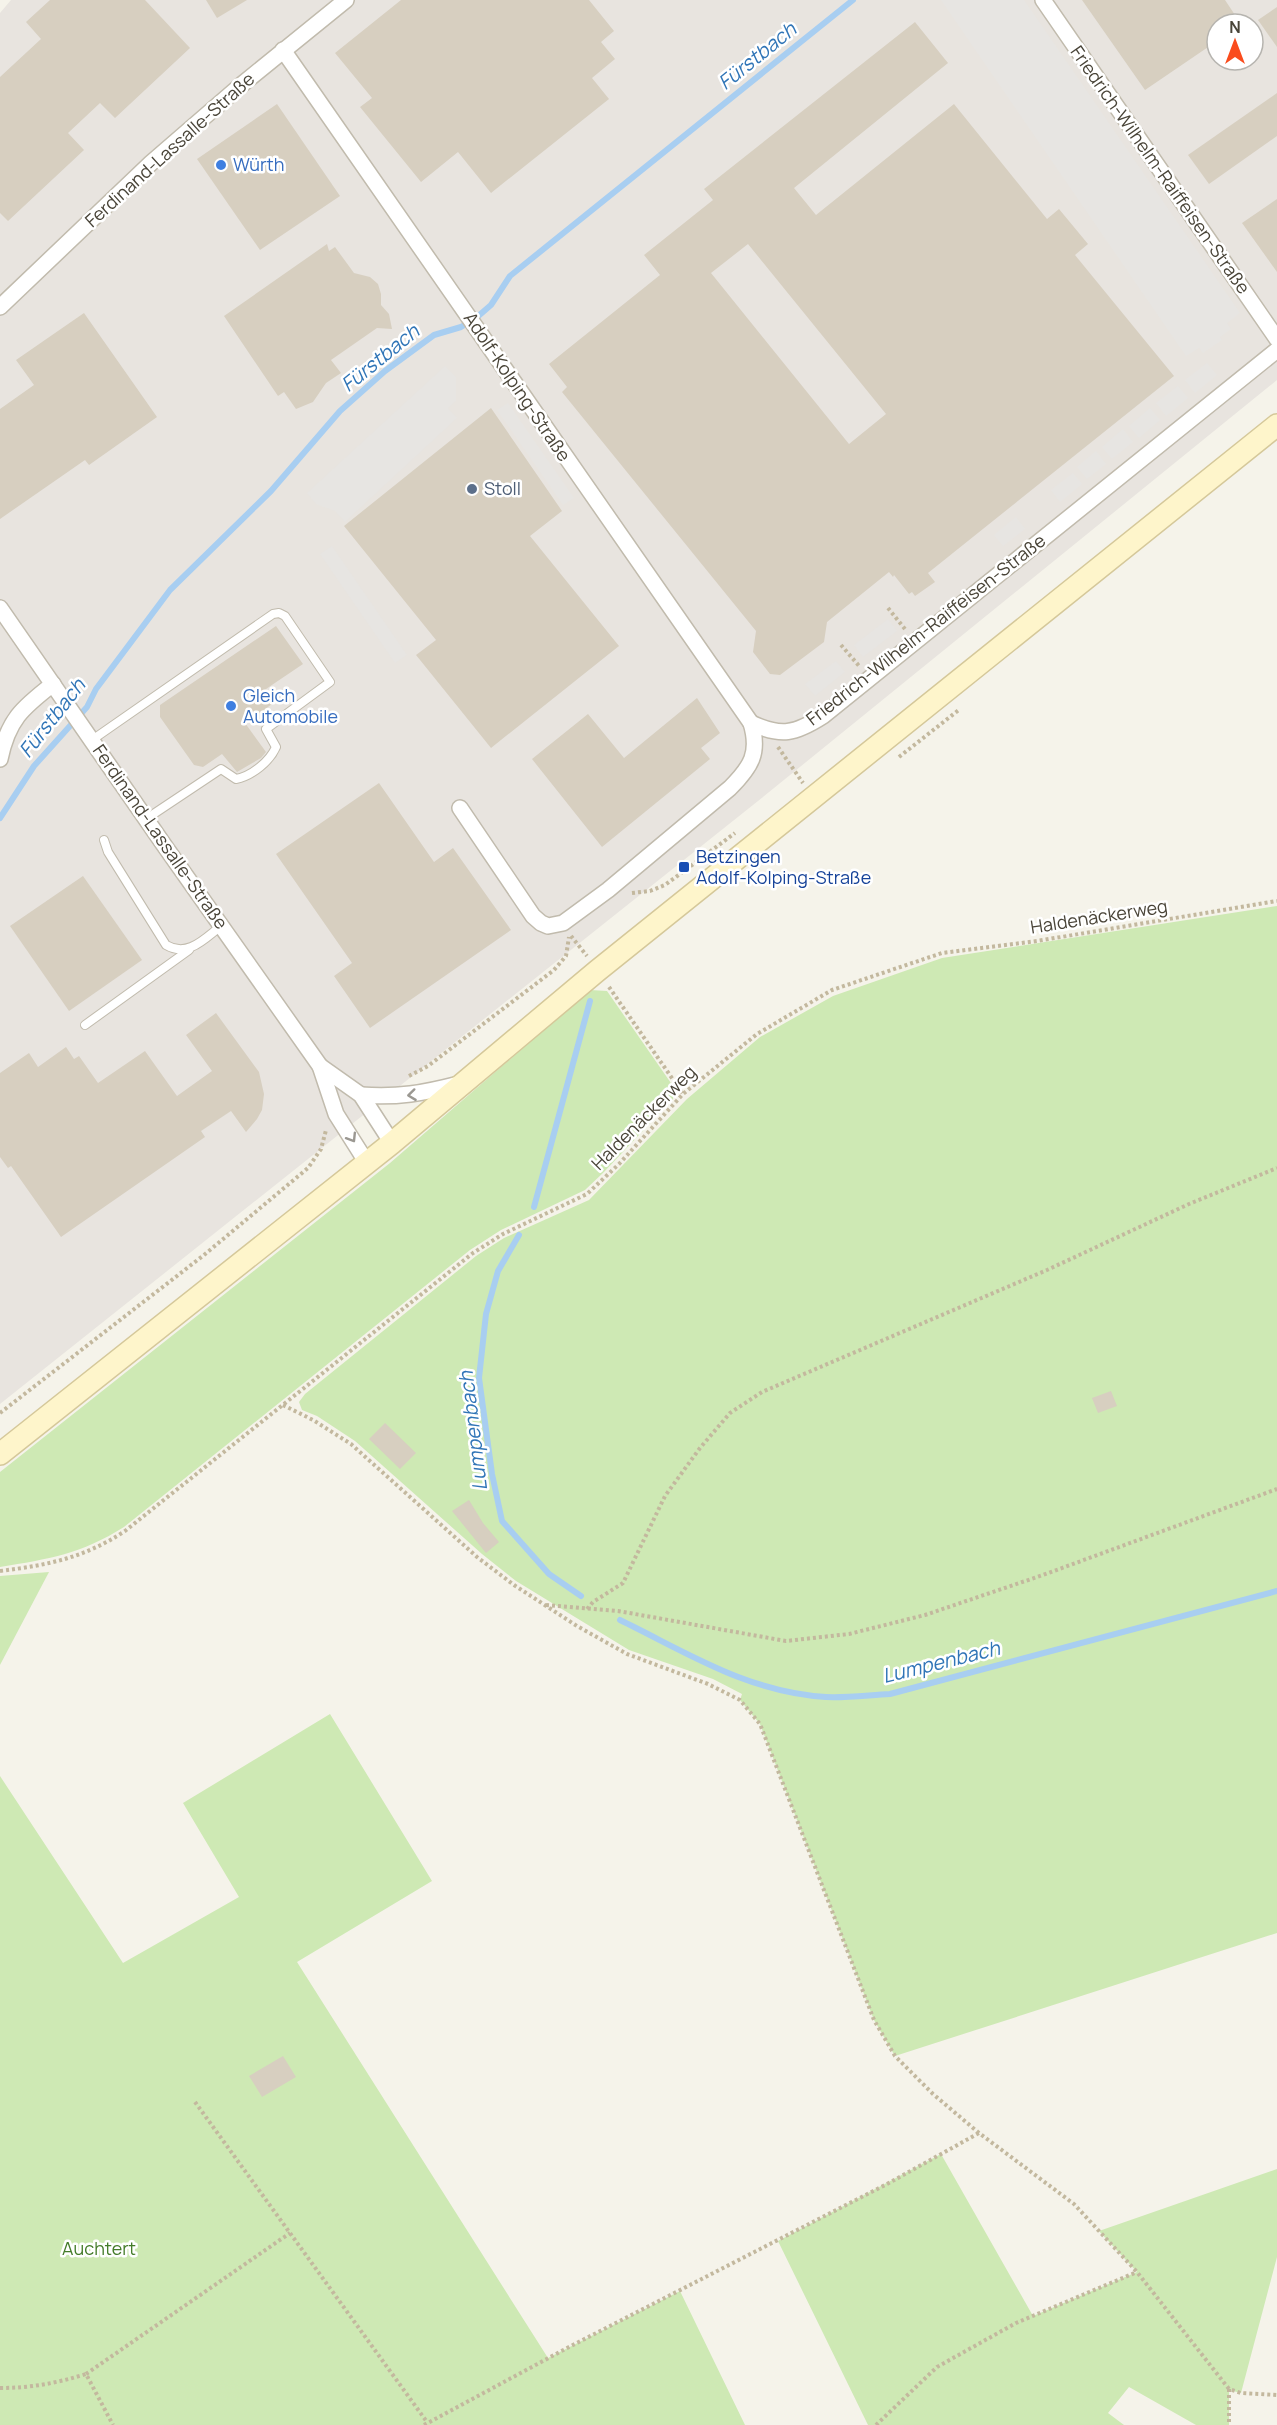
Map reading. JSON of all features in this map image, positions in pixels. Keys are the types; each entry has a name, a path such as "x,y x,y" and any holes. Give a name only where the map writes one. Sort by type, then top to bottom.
{"main road":[{"path":"0,1454 392,1143 597,970 1277,425"}],"street":[{"name":"Ferdinand-Lassalle-Straße","path":"0,307 151,163 283,50 346,0"},
{"name":"Friedrich-Wilhelm-Raiffeisen-Straße","path":"1043,0 1277,339"},
{"name":"Adolf-Kolping-Straße","path":"283,50 751,723"},
{"name":"Friedrich-Wilhelm-Raiffeisen-Straße","path":"751,723 768,731 788,733 805,728 1277,350"},
{"name":"Ferdinand-Lassalle-Straße","path":"0,608 320,1066 336,1114 367,1163"},
{"path":"0,759 6,735 18,713 53,684"},
{"path":"460,808 533,916 548,926 563,923 608,890 715,802 745,773 754,756 756,739 751,723"},
{"name":"Ferdinand-Lassalle-Straße","path":"320,1066 361,1095 392,1143"},
{"path":"361,1095 390,1097 420,1094 461,1083"}],"lane":[{"path":"91,738 279,612 285,616 330,682 266,729 276,747 273,756 245,778 236,779 221,769 146,819"},
{"path":"104,840 108,852 166,945 178,950 192,947"},
{"path":"85,1025 221,926"}],"path":[{"path":"888,608 915,642"},
{"path":"841,645 869,679"},
{"path":"768,731 804,784 797,791"},
{"path":"608,890 620,895 650,891 665,885 739,830"},
{"name":"Haldenäckerweg","path":"0,1571 54,1563 87,1552 108,1542 141,1520 473,1253 503,1234 587,1194 619,1164 683,1094 757,1034 832,990 942,953 1037,941 1277,901"},
{"path":"402,1078 428,1066 554,969 566,956 569,933 683,1094"},
{"path":"0,1413 204,1255 308,1168 321,1149 327,1126 336,1114"},
{"path":"587,1609 593,1602 623,1583 665,1496 700,1448 730,1413 762,1392 1047,1270 1188,1204 1277,1168"},
{"path":"283,1405 313,1420 351,1444 477,1557 545,1605 627,1654 708,1684 740,1700 760,1724 874,2020 895,2056 933,2094 979,2133 1074,2204 1137,2272 1228,2389 1230,2425"},
{"path":"545,1605 618,1611 786,1641 849,1634 926,1615 1044,1575 1277,1489"},
{"path":"195,2102 426,2424 887,2184 979,2133"},
{"path":"0,2388 35,2387 86,2374 290,2233"},
{"path":"876,2425 937,2367 1016,2324 1137,2272"},
{"path":"86,2374 113,2425"},
{"path":"1228,2389 1241,2393 1277,2395"}],"shaded area":[{"path":"11,0 1277,0 1277,380 758,801 0,1404 0,13"},
{"path":"941,0 1024,0 1240,313 1227,323 1231,329 1220,337 1222,340 1203,353 1199,348 1186,356"},
{"path":"1207,363 1217,375 1195,393 1185,380"},
{"path":"445,366 456,377 456,401 448,408 457,418 345,522 335,511 316,504 307,493"},
{"path":"1178,386 1188,398 1166,416 1156,403"},
{"path":"508,403 574,498 563,505 497,410"},
{"path":"1150,408 1160,420 1139,438 1129,426"},
{"path":"1123,429 1133,442 1112,459 1102,447"},
{"path":"1096,451 1106,464 1087,479 1077,467"},
{"path":"1073,473 1082,484 1060,502 1051,490"},
{"path":"1016,517 1025,529 1003,546 994,535"},
{"path":"332,546 407,655 395,663 320,554"},
{"path":"888,619 897,631 863,657 854,645"},
{"path":"836,661 845,672 815,696 805,684"}],"green space":[{"path":"1277,906 1277,1933 895,2056 874,2020 760,1724 740,1700 742,1694 713,1679 629,1650 516,1581 482,1554 355,1441 317,1416 302,1410 299,1402 305,1394 476,1256 504,1238 589,1200 687,1099 760,1037 833,996 942,958"},
{"path":"590,990 607,991 673,1086 673,1099 604,1172 585,1190 501,1230 470,1250 124,1527 93,1544 64,1554 0,1567 0,1472 390,1163"},
{"path":"49,1572 0,1665 0,1576"},
{"name":"Auchtert","path":"330,1714 432,1881 297,1962 548,2358 680,2291 745,2425 0,2425 0,1776 123,1963 239,1897 183,1803"},
{"path":"941,2154 1033,2316 1137,2272 1099,2231 1277,2169 1277,2257 1241,2393 1229,2390 1229,2425 1196,2425 1129,2387 1108,2413 1124,2425 868,2425 778,2241"}],"building":[{"path":"50,0 145,0 190,48 115,118 100,103 68,133 84,150 8,221 0,213 0,77 41,39 26,22"},
{"path":"206,0 247,0 217,18"},
{"path":"401,0 589,0 614,31 601,42 615,59 592,78 609,99 491,193 458,152 421,182 360,107 372,98 335,53"},
{"path":"1082,0 1225,0 1233,12 1205,12 1205,49 1145,90"},
{"path":"1277,7 1277,47 1265,30 1265,15"},
{"path":"915,22 948,63 794,188 816,215 954,104 1047,219 1059,209 1088,244 1075,255 1174,376 928,573 935,582 915,596 912,592 909,594 889,572 827,622 824,642 780,675 770,674 753,652 756,631 562,392 567,387 549,364 660,275 644,255 713,200 704,189","holes":["748,244 886,414 849,444 711,273"]},
{"path":"1277,93 1277,136 1209,184 1188,155"},
{"path":"277,104 340,196 260,250 197,159"},
{"path":"1277,199 1277,272 1242,223"},
{"path":"327,244 329,251 335,247 354,273 370,277 378,284 381,305 389,314 392,329 377,328 331,360 341,373 326,383 313,402 296,409 284,392 278,396 224,316"},
{"path":"84,313 157,417 89,465 85,460 0,519 0,409 34,385 16,360"},
{"path":"491,408 562,511 530,536 619,646 491,748 416,655 436,640 344,526"},
{"path":"276,626 303,664 266,689 275,702 245,723 266,752 261,758 237,772 222,754 203,767 194,765 160,717 160,705"},
{"path":"697,698 720,733 701,748 710,759 602,847 532,759 588,714 624,758"},
{"path":"379,783 434,862 453,848 511,930 370,1028 334,976 352,963 276,854"},
{"path":"83,876 142,960 69,1011 10,926"},
{"path":"216,1013 259,1072 264,1094 262,1110 257,1119 246,1132 231,1111 201,1131 205,1137 61,1237 11,1166 8,1168 0,1157 0,1073 29,1053 38,1067 66,1047 74,1059 79,1056 98,1083 145,1051 177,1096 212,1071 186,1035"},
{"path":"1111,1391 1117,1406 1098,1413 1092,1398"},
{"path":"385,1423 416,1453 400,1469 369,1439"},
{"path":"469,1500 483,1523 499,1542 486,1553 452,1511"},
{"path":"283,2056 296,2077 262,2097 249,2076"}],"waterway":[{"name":"Fürstbach","path":"0,818 34,766 87,707 96,689 170,590 271,491 340,411 385,371 434,335 461,327 476,318 491,305 510,276 853,0"},
{"name":"Lumpenbach","path":"534,1207 590,1001"},
{"name":"Lumpenbach","path":"519,1235 498,1271 486,1314 479,1378 492,1474 502,1521 549,1574 581,1596"},
{"name":"Lumpenbach","path":"620,1620 694,1658 770,1688 797,1694 850,1697 890,1694 1277,1591"}],"place":[{"name":"Würth","path":"221,165"},
{"name":"Stoll","path":"472,489"},
{"name":"Gleich Automobile","path":"231,706"},
{"name":"Betzingen Adolf-Kolping-Straße","path":"684,867"}]}
